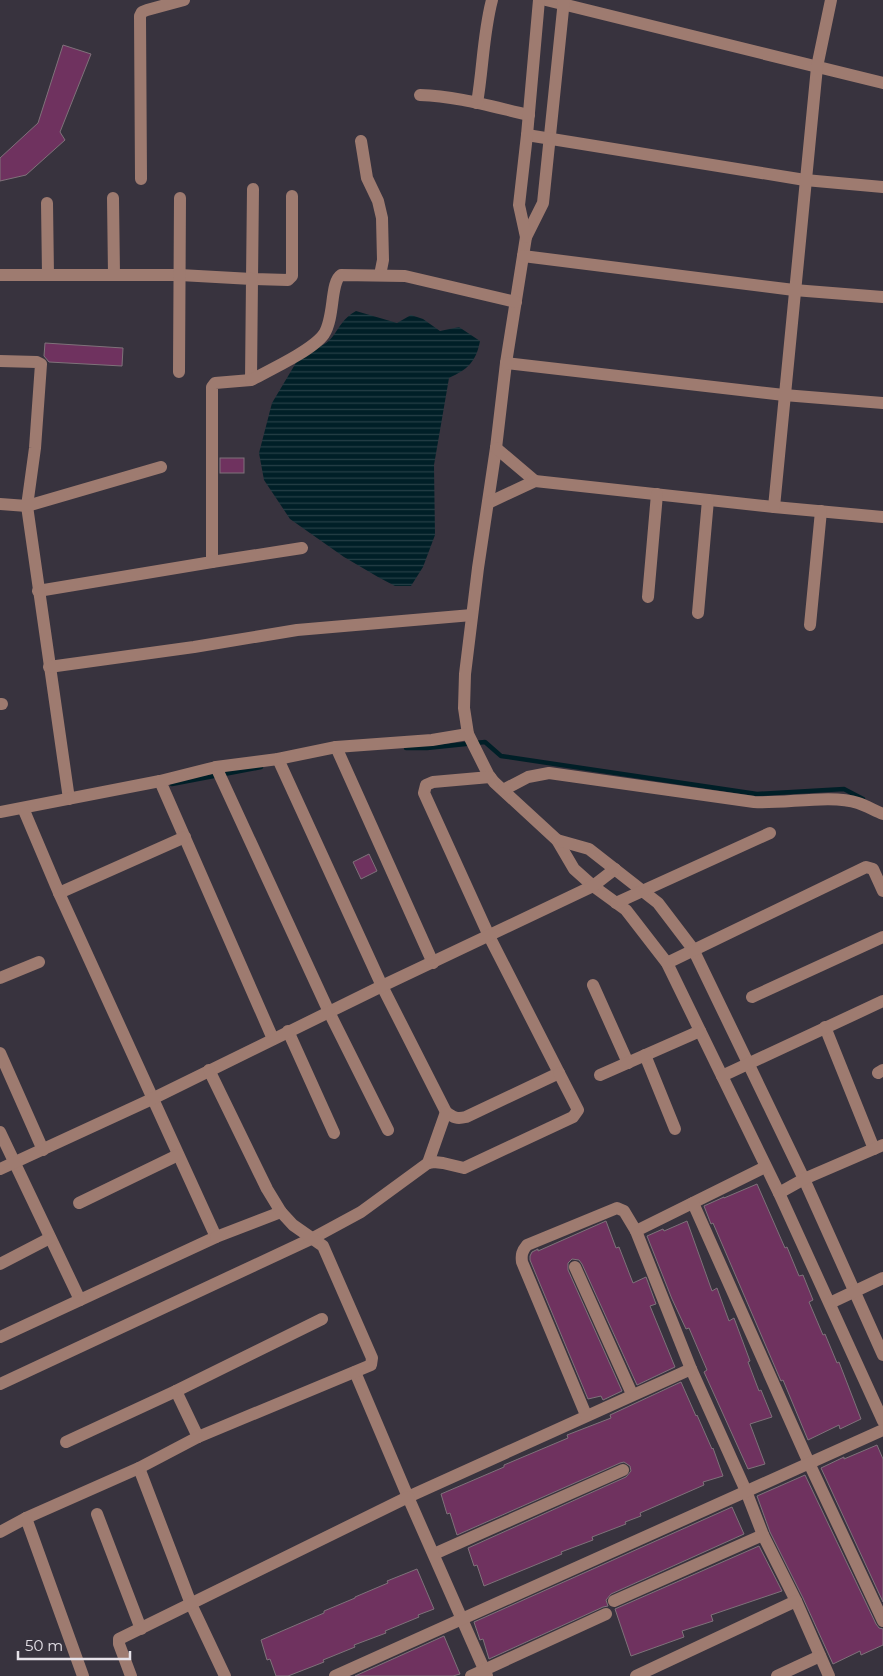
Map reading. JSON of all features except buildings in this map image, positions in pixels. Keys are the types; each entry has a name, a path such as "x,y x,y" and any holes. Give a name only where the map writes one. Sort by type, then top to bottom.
{"street":[{"path":"141,180 140,16 142,12 147,10 184,0"},
{"path":"477,103 488,15 492,0"},
{"path":"526,237 518,206 540,0"},
{"path":"546,0 563,2 883,83"},
{"path":"774,507 817,66 831,0"},
{"path":"563,2 542,203 526,237 506,363 472,615 465,674 464,708 470,737 489,775 557,840 574,869 593,886 626,910 667,962 879,1402 883,1420"},
{"path":"420,95 443,96 529,116"},
{"path":"527,135 805,180 883,187"},
{"path":"362,141 367,178 378,201 382,218 383,260 380,275"},
{"path":"251,380 254,189"},
{"path":"0,275 180,275 288,280 292,276 292,196"},
{"path":"113,198 114,275"},
{"path":"180,198 180,372"},
{"path":"47,203 48,276"},
{"path":"523,256 794,290 883,298"},
{"path":"212,562 212,387 215,383 251,380 299,354 323,336 329,325 337,277 341,275 405,276 516,302"},
{"path":"0,361 37,362 41,364 35,448 27,506 69,798"},
{"path":"506,363 784,395 883,403"},
{"path":"496,448 535,481"},
{"path":"0,504 27,506 161,467"},
{"path":"488,503 535,481 883,517"},
{"path":"648,597 657,494"},
{"path":"698,613 708,500"},
{"path":"810,626 821,511"},
{"path":"38,591 302,548"},
{"path":"49,667 194,647 297,630 472,615"},
{"path":"0,812 160,781 216,767 278,759 336,747 470,737"},
{"path":"336,747 433,963"},
{"path":"278,759 382,986 446,1112 454,1118 466,1117 559,1073"},
{"path":"216,767 328,1012 388,1130"},
{"path":"503,790 528,777 549,773 754,802 841,800 858,803 883,814"},
{"path":"0,1384 313,1238 361,1212 428,1164 434,1162 464,1168 573,1117 578,1110 489,936 424,793 426,785 433,782 489,775"},
{"path":"160,781 273,1039"},
{"path":"23,808 59,893 216,1237"},
{"path":"616,902 770,833"},
{"path":"59,893 185,837"},
{"path":"557,840 589,849 641,890 658,904 693,950 804,1178 883,1355"},
{"path":"667,962 866,868 873,869 883,891"},
{"path":"0,1170 593,886 615,869"},
{"path":"752,997 883,937"},
{"path":"0,978 39,962"},
{"path":"593,985 628,1063"},
{"path":"722,1076 883,1001"},
{"path":"779,1193 804,1178 879,1147 825,1027"},
{"path":"288,1031 334,1133"},
{"path":"600,1075 700,1031"},
{"path":"0,1053 44,1150"},
{"path":"645,1055 675,1128"},
{"path":"0,1532 26,1518 139,1468 198,1437 371,1365 372,1358 323,1246 293,1225 281,1212 267,1189 209,1070"},
{"path":"428,1164 446,1112"},
{"path":"0,1132 80,1300"},
{"path":"79,1203 178,1155"},
{"path":"636,1230 765,1167"},
{"path":"694,1203 809,1463 883,1621"},
{"path":"586,1415 522,1262 522,1255 523,1249 527,1246 617,1208 628,1214 636,1230 692,1368 764,1535 829,1676"},
{"path":"0,1337 216,1237 281,1212"},
{"path":"0,1264 50,1238"},
{"path":"575,1268 632,1394"},
{"path":"830,1302 883,1278"},
{"path":"66,1442 176,1391 322,1319"},
{"path":"131,1676 118,1641 119,1639 408,1497 692,1368"},
{"path":"355,1372 486,1673"},
{"path":"176,1391 198,1437"},
{"path":"335,1676 883,1430"},
{"path":"139,1468 191,1604 225,1676"},
{"path":"434,1554 623,1470"},
{"path":"97,1514 141,1629"},
{"path":"26,1518 83,1676"},
{"path":"614,1601 764,1535"},
{"path":"636,1676 796,1601"},
{"path":"471,1676 486,1673 606,1614"},
{"path":"777,1676 820,1656"}],"water":[{"path":"356,311 397,323 411,315 423,319 440,331 459,327 480,341 476,354 470,364 449,378 434,465 435,535 423,567 411,586 395,586 378,577 344,557 290,519 264,480 259,453 272,403 303,351 324,345 342,323"}],"waterway":[{"path":"406,748 427,748 485,742 501,756 757,794 844,789 863,799"},
{"path":"172,784 261,767"}]}
